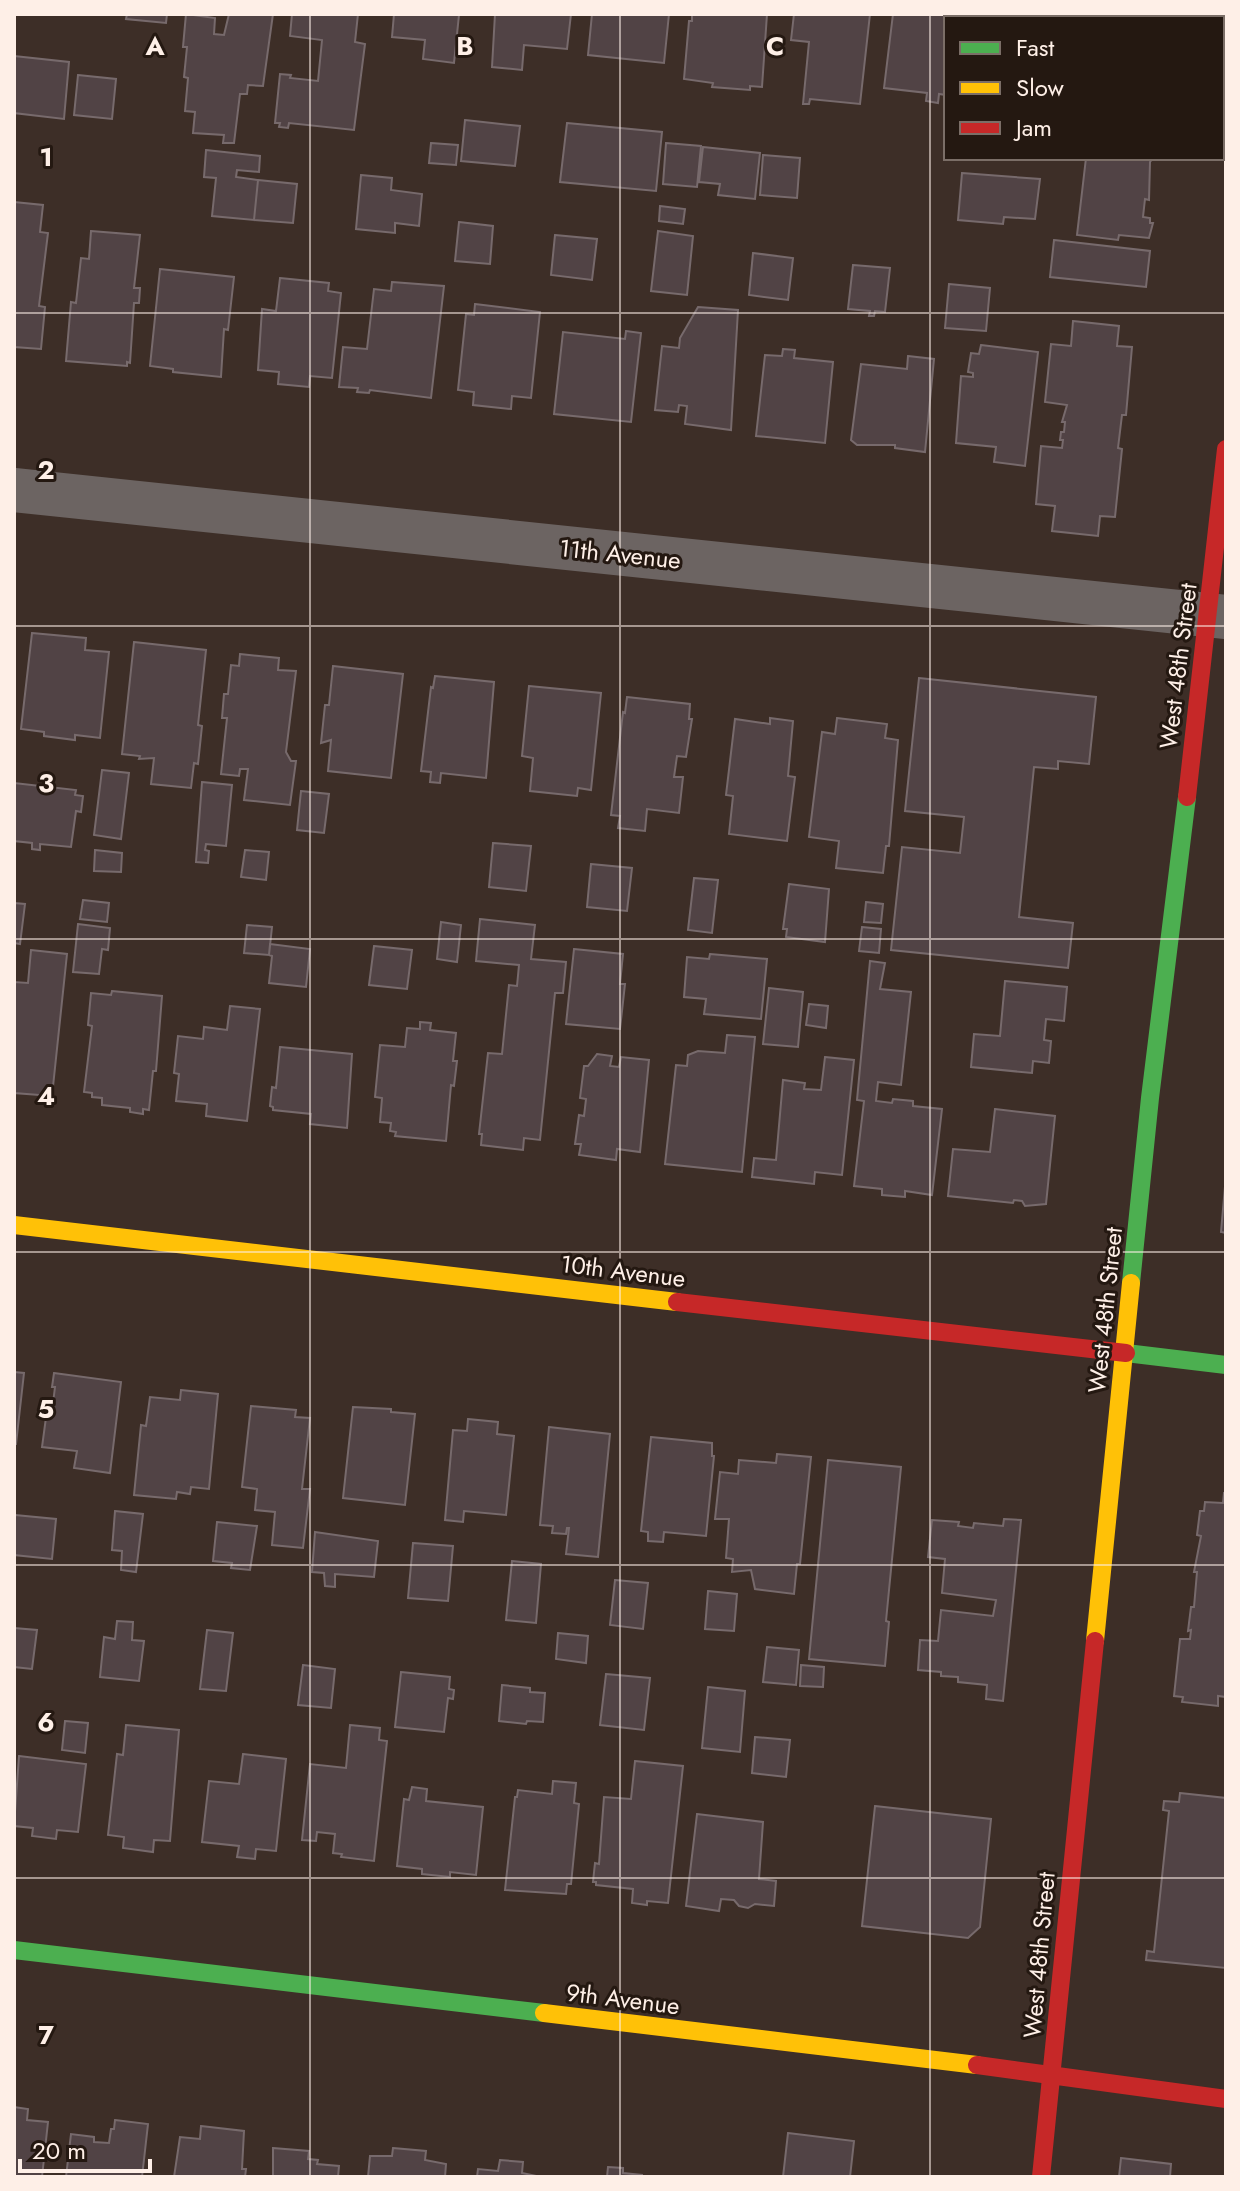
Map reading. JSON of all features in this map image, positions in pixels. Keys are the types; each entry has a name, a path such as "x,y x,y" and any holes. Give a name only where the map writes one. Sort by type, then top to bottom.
{"street":[{"name":"West 48th Street","path":"1041,2177 1156,1051 1218,616 1226,449"},
{"name":"11th Avenue","path":"14,490 1218,616"},
{"name":"10th Avenue","path":"14,1225 1226,1365"},
{"name":"9th Avenue","path":"14,1950 1051,2074 1226,2099"}],"building":[{"path":"127,14 167,14 166,23 126,19"},
{"path":"186,14 215,18 214,34 224,35 229,14 273,14 263,86 248,85 247,94 240,94 234,143 223,143 224,135 193,133 195,112 185,111 188,78 184,77 187,47 183,47"},
{"path":"292,14 358,14 355,42 365,44 354,130 289,123 288,128 275,123 280,74 318,81 322,40 290,36"},
{"path":"394,14 462,14 459,15 454,63 423,59 425,40 392,37"},
{"path":"495,14 571,14 567,49 524,45 522,70 492,67"},
{"path":"592,14 669,14 664,63 588,55"},
{"path":"692,14 767,14 762,87 750,86 750,90 712,87 713,83 684,79"},
{"path":"794,14 870,14 860,104 810,99 809,104 803,104 809,42 791,40"},
{"path":"893,14 971,14 944,16 944,95 939,94 938,103 926,101 927,93 884,88"},
{"path":"1000,14 1071,14 1070,16"},
{"path":"1080,14 1170,14 1170,16"},
{"path":"14,56 69,62 64,119 14,113"},
{"path":"78,75 116,79 112,119 74,115"},
{"path":"465,120 520,126 515,166 461,161"},
{"path":"567,123 662,132 656,191 560,182"},
{"path":"431,143 458,145 456,165 429,163"},
{"path":"666,143 701,146 697,187 663,184"},
{"path":"703,147 760,153 755,199 718,195 720,184 699,182"},
{"path":"206,150 260,156 259,172 237,170 236,177 258,180 254,220 212,216 216,178 204,177"},
{"path":"763,155 800,158 797,198 760,195"},
{"path":"1086,160 1152,160 1149,200 1145,199 1143,217 1150,218 1150,223 1153,223 1149,238 1119,235 1118,240 1077,235"},
{"path":"962,173 1040,179 1035,219 1004,217 1003,224 958,220"},
{"path":"361,175 392,178 391,190 422,194 419,226 395,223 395,233 356,229"},
{"path":"258,180 297,184 293,223 254,220"},
{"path":"14,202 43,205 40,232 48,233 39,306 45,307 41,349 14,347"},
{"path":"660,206 685,209 683,224 659,221"},
{"path":"459,222 493,226 490,264 455,261"},
{"path":"91,231 140,235 134,288 140,288 139,303 134,303 130,363 127,362 127,366 66,361 71,302 76,303 81,258 89,259"},
{"path":"658,231 693,236 687,295 651,291"},
{"path":"555,235 597,239 592,280 551,275"},
{"path":"1054,240 1150,251 1146,287 1050,277"},
{"path":"753,253 793,258 788,300 749,295"},
{"path":"853,265 890,268 885,312 875,311 874,316 869,316 870,311 848,309"},
{"path":"160,269 234,277 228,330 224,329 221,377 173,372 173,369 150,366"},
{"path":"280,278 329,283 328,291 341,293 332,378 310,376 309,387 278,384 279,372 258,370 262,309 276,311"},
{"path":"392,282 444,286 431,398 370,390 369,393 357,392 358,388 339,387 343,347 367,349 374,289 391,291"},
{"path":"949,284 990,288 986,331 945,328"},
{"path":"475,304 540,312 531,398 512,396 511,409 473,405 474,392 458,390 466,314 474,315"},
{"path":"698,307 738,310 731,430 685,424 687,406 679,405 678,412 655,410 662,346 679,348 680,338"},
{"path":"1073,321 1119,326 1117,346 1132,347 1126,415 1122,415 1118,448 1122,449 1115,517 1100,516 1098,536 1052,531 1055,506 1036,504 1041,446 1062,448 1063,440 1060,440 1065,422 1062,422 1067,405 1045,402 1051,344 1071,346"},
{"path":"626,331 641,333 631,422 554,414 563,332 625,339"},
{"path":"981,345 1038,352 1025,466 994,462 996,447 956,443 961,376 973,377 973,373 968,372 971,353 979,354"},
{"path":"783,349 795,350 794,358 833,362 825,443 756,436 765,355 782,356"},
{"path":"908,356 934,359 925,452 895,448 895,445 857,445 851,440 861,364 907,369"},
{"path":"32,633 86,638 85,650 109,652 100,738 75,735 75,740 21,729"},
{"path":"134,642 206,650 198,725 202,726 198,764 194,763 191,788 151,784 154,758 139,759 140,756 122,754"},
{"path":"240,654 279,658 278,670 296,671 286,752 291,761 296,761 290,805 244,800 248,769 240,769 239,776 221,774 227,718 222,718 224,694 228,694 231,665 239,666"},
{"path":"333,666 403,674 391,778 328,771 331,740 321,743"},
{"path":"435,676 494,682 486,778 441,773 440,783 430,782 431,772 421,771"},
{"path":"919,678 1096,697 1089,764 1058,761 1058,769 1034,767 1019,917 1073,923 1068,968 891,950 902,847 960,853 964,817 905,811"},
{"path":"529,686 601,693 591,790 578,788 577,796 530,791 533,758 522,756"},
{"path":"627,697 690,704 689,719 692,719 686,757 677,756 674,777 683,777 679,813 647,809 645,831 618,828 620,816 611,815"},
{"path":"770,718 793,721 788,776 795,777 787,841 729,834 733,796 726,795 735,719 770,724"},
{"path":"837,718 887,724 885,738 898,740 889,846 886,846 883,873 836,868 839,841 809,837 822,732 835,734"},
{"path":"102,770 129,773 121,839 94,835"},
{"path":"202,782 232,785 226,846 206,844 208,863 196,862"},
{"path":"14,783 76,790 75,795 83,796 81,812 76,811 71,847 40,844 40,850 32,849 32,843 14,841"},
{"path":"301,791 329,794 324,833 297,830"},
{"path":"493,843 531,846 526,891 489,887"},
{"path":"95,850 122,853 121,872 94,871"},
{"path":"245,850 269,852 266,880 241,877"},
{"path":"591,864 632,868 627,911 587,907"},
{"path":"694,878 718,880 712,933 688,930"},
{"path":"789,884 829,889 825,942 786,937 787,929 783,929"},
{"path":"83,900 109,903 107,922 80,919"},
{"path":"866,902 883,904 881,923 864,922"},
{"path":"14,903 25,904 20,944 14,943"},
{"path":"480,919 535,925 531,959 566,962 563,993 555,993 540,1140 524,1138 523,1150 481,1145 482,1134 479,1134 488,1053 502,1054 509,985 517,986 519,965 476,961"},
{"path":"441,922 461,925 457,962 437,959"},
{"path":"78,924 110,928 108,950 102,949 99,974 73,972"},
{"path":"247,925 272,927 269,955 244,953"},
{"path":"862,927 881,929 879,953 859,951"},
{"path":"270,944 310,949 306,987 269,983"},
{"path":"374,946 412,950 407,989 369,985"},
{"path":"574,949 623,954 620,984 625,984 620,1029 566,1024"},
{"path":"31,950 67,954 52,1096 14,1093 14,982 28,983"},
{"path":"710,954 767,959 761,1019 704,1014 706,999 684,997 687,957 709,959"},
{"path":"870,961 885,963 880,989 911,992 901,1085 878,1082 876,1101 913,1101 913,1106 942,1109 932,1195 905,1191 905,1197 882,1195 882,1189 854,1186 864,1101 857,1100"},
{"path":"1005,981 1067,987 1064,1021 1046,1019 1044,1040 1051,1041 1049,1063 1033,1061 1032,1073 971,1067 974,1034 1000,1036"},
{"path":"769,988 803,992 798,1047 763,1044"},
{"path":"112,991 162,996 156,1071 153,1071 149,1110 143,1109 143,1114 130,1112 130,1108 102,1105 102,1098 84,1092 92,1026 88,1025 91,993 111,995"},
{"path":"809,1004 828,1006 826,1028 806,1025"},
{"path":"230,1006 260,1009 247,1121 206,1116 207,1104 176,1101 179,1074 174,1073 178,1036 203,1039 204,1027 227,1030"},
{"path":"420,1022 431,1023 430,1030 456,1033 453,1061 457,1061 454,1086 451,1085 446,1141 395,1136 396,1132 390,1131 391,1123 380,1122 382,1098 375,1097 380,1045 405,1047 407,1028 420,1029"},
{"path":"727,1035 755,1037 742,1172 665,1164 676,1065 687,1066 688,1055 698,1051 725,1053"},
{"path":"280,1047 352,1054 347,1128 310,1124 311,1114 273,1110 270,1106 272,1087 276,1088"},
{"path":"597,1054 612,1056 610,1066 619,1067 621,1057 649,1060 640,1152 617,1149 616,1160 579,1155 581,1144 575,1144 579,1115 584,1116 586,1099 580,1098 584,1066 588,1066"},
{"path":"825,1057 854,1060 842,1175 815,1172 814,1184 752,1177 754,1158 776,1160 783,1080 805,1083 804,1089 821,1090"},
{"path":"995,1109 1055,1116 1046,1204 1025,1206 1022,1201 1014,1200 1013,1203 948,1196 953,1149 990,1152"},
{"path":"1226,1175 1226,1233 1221,1232"},
{"path":"14,1372 24,1373 16,1444 14,1444"},
{"path":"54,1373 121,1382 110,1473 74,1468 77,1451 42,1447 47,1410 52,1411"},
{"path":"181,1390 218,1394 209,1489 191,1487 190,1494 177,1492 176,1499 134,1495 141,1425 146,1426 150,1397 180,1400"},
{"path":"251,1406 296,1410 295,1417 310,1418 302,1489 310,1489 303,1548 272,1545 275,1512 255,1510 257,1489 242,1487"},
{"path":"353,1407 415,1414 405,1505 343,1498"},
{"path":"468,1419 498,1422 497,1434 514,1436 506,1515 464,1511 463,1522 445,1520 453,1430 467,1431"},
{"path":"549,1427 610,1434 598,1557 566,1554 569,1528 566,1534 552,1533 553,1526 540,1525"},
{"path":"651,1437 712,1443 714,1456 706,1536 664,1532 663,1542 648,1541 648,1532 641,1531"},
{"path":"777,1454 811,1457 794,1594 755,1589 751,1570 732,1572 733,1559 726,1558 729,1519 715,1519 720,1472 738,1474 739,1460 776,1463"},
{"path":"828,1460 901,1467 886,1621 889,1622 885,1666 809,1659"},
{"path":"1224,1493 1226,1697 1218,1696 1218,1706 1182,1702 1183,1697 1174,1696 1180,1639 1190,1639 1191,1630 1188,1631 1197,1572 1194,1572 1201,1536 1197,1535 1200,1511 1204,1511 1205,1502 1223,1503"},
{"path":"115,1511 143,1514 136,1572 121,1570 122,1551 112,1550"},
{"path":"15,1515 56,1519 52,1559 14,1555"},
{"path":"1004,1519 1021,1520 1003,1701 986,1699 987,1685 958,1682 958,1677 918,1670 920,1640 938,1641 941,1610 993,1616 996,1600 942,1593 945,1559 928,1557 932,1520 959,1522 958,1526 973,1528 974,1523 1003,1526"},
{"path":"217,1522 257,1526 250,1570 231,1568 232,1563 213,1561"},
{"path":"315,1532 378,1541 374,1577 335,1574 335,1587 325,1586 324,1573 312,1572"},
{"path":"413,1543 453,1546 448,1601 408,1598"},
{"path":"512,1561 541,1564 536,1623 506,1620"},
{"path":"615,1580 648,1583 643,1629 610,1625"},
{"path":"708,1591 737,1594 734,1631 705,1629"},
{"path":"117,1621 133,1622 132,1640 144,1641 139,1681 100,1677 104,1637 115,1639"},
{"path":"14,1628 37,1630 32,1669 14,1667"},
{"path":"207,1630 233,1633 226,1691 200,1689"},
{"path":"558,1633 588,1636 586,1663 556,1659"},
{"path":"767,1647 799,1650 796,1685 763,1682"},
{"path":"303,1665 335,1669 331,1708 298,1705"},
{"path":"801,1665 824,1667 823,1687 800,1686"},
{"path":"401,1672 450,1677 449,1689 454,1690 453,1699 448,1698 444,1732 395,1727"},
{"path":"606,1674 650,1678 644,1730 600,1725"},
{"path":"502,1685 545,1693 543,1722 499,1721"},
{"path":"708,1687 745,1691 740,1752 702,1748"},
{"path":"65,1721 88,1723 85,1753 62,1750"},
{"path":"126,1725 179,1730 170,1841 154,1840 153,1852 123,1848 124,1837 108,1835 117,1754 123,1755"},
{"path":"350,1725 380,1728 379,1740 387,1741 374,1861 333,1853 335,1834 317,1832 316,1841 302,1840 310,1764 346,1768"},
{"path":"755,1737 790,1740 786,1777 752,1773"},
{"path":"243,1754 286,1759 276,1851 256,1849 255,1859 237,1857 239,1846 202,1842 209,1781 239,1784"},
{"path":"19,1756 86,1764 78,1832 57,1830 56,1839 32,1836 33,1828 14,1826"},
{"path":"635,1761 683,1766 668,1903 632,1903 633,1889 596,1885 593,1882 595,1863 599,1864 604,1797 631,1799"},
{"path":"553,1781 576,1783 574,1803 579,1804 571,1884 567,1884 566,1894 505,1890 518,1790 552,1794"},
{"path":"412,1787 427,1789 426,1801 483,1807 476,1875 450,1872 450,1877 422,1874 422,1869 397,1866 404,1799 409,1800"},
{"path":"1180,1793 1226,1798 1226,1968 1146,1960 1147,1951 1154,1952 1169,1811 1163,1810 1164,1801 1179,1802"},
{"path":"875,1806 991,1819 980,1927 968,1938 862,1926"},
{"path":"697,1814 763,1822 759,1879 776,1881 774,1906 755,1904 748,1908 739,1906 734,1900 721,1899 719,1911 686,1906"},
{"path":"14,2107 28,2109 27,2120 48,2122 42,2177 14,2177"},
{"path":"115,2120 148,2124 142,2177 66,2177 71,2134 94,2137 94,2142 109,2143"},
{"path":"201,2126 244,2131 242,2169 246,2169 245,2177 174,2177 180,2137 200,2139"},
{"path":"788,2133 854,2141 850,2177 783,2177"},
{"path":"273,2148 309,2151 308,2159 318,2160 317,2164 339,2166 338,2177 273,2177"},
{"path":"393,2148 426,2151 425,2160 446,2164 445,2177 368,2177 370,2156 392,2156"},
{"path":"1121,2158 1171,2164 1170,2177 1119,2177"},
{"path":"500,2160 523,2162 522,2173 541,2177 477,2177 478,2169 498,2171"},
{"path":"608,2167 623,2168 623,2173 642,2177 607,2177"}],"traffic: fast":[{"path":"1131,1283 1187,797"},
{"path":"1126,1353 1226,1365"},
{"path":"14,1950 544,2013"}],"traffic: slow":[{"path":"14,1225 677,1302"},
{"path":"1095,1641 1131,1283"},
{"path":"544,2013 977,2065"}],"traffic: jam":[{"path":"1187,797 1226,449"},
{"path":"677,1302 1126,1353"},
{"path":"1041,2177 1095,1641"},
{"path":"977,2065 1226,2099"}]}
